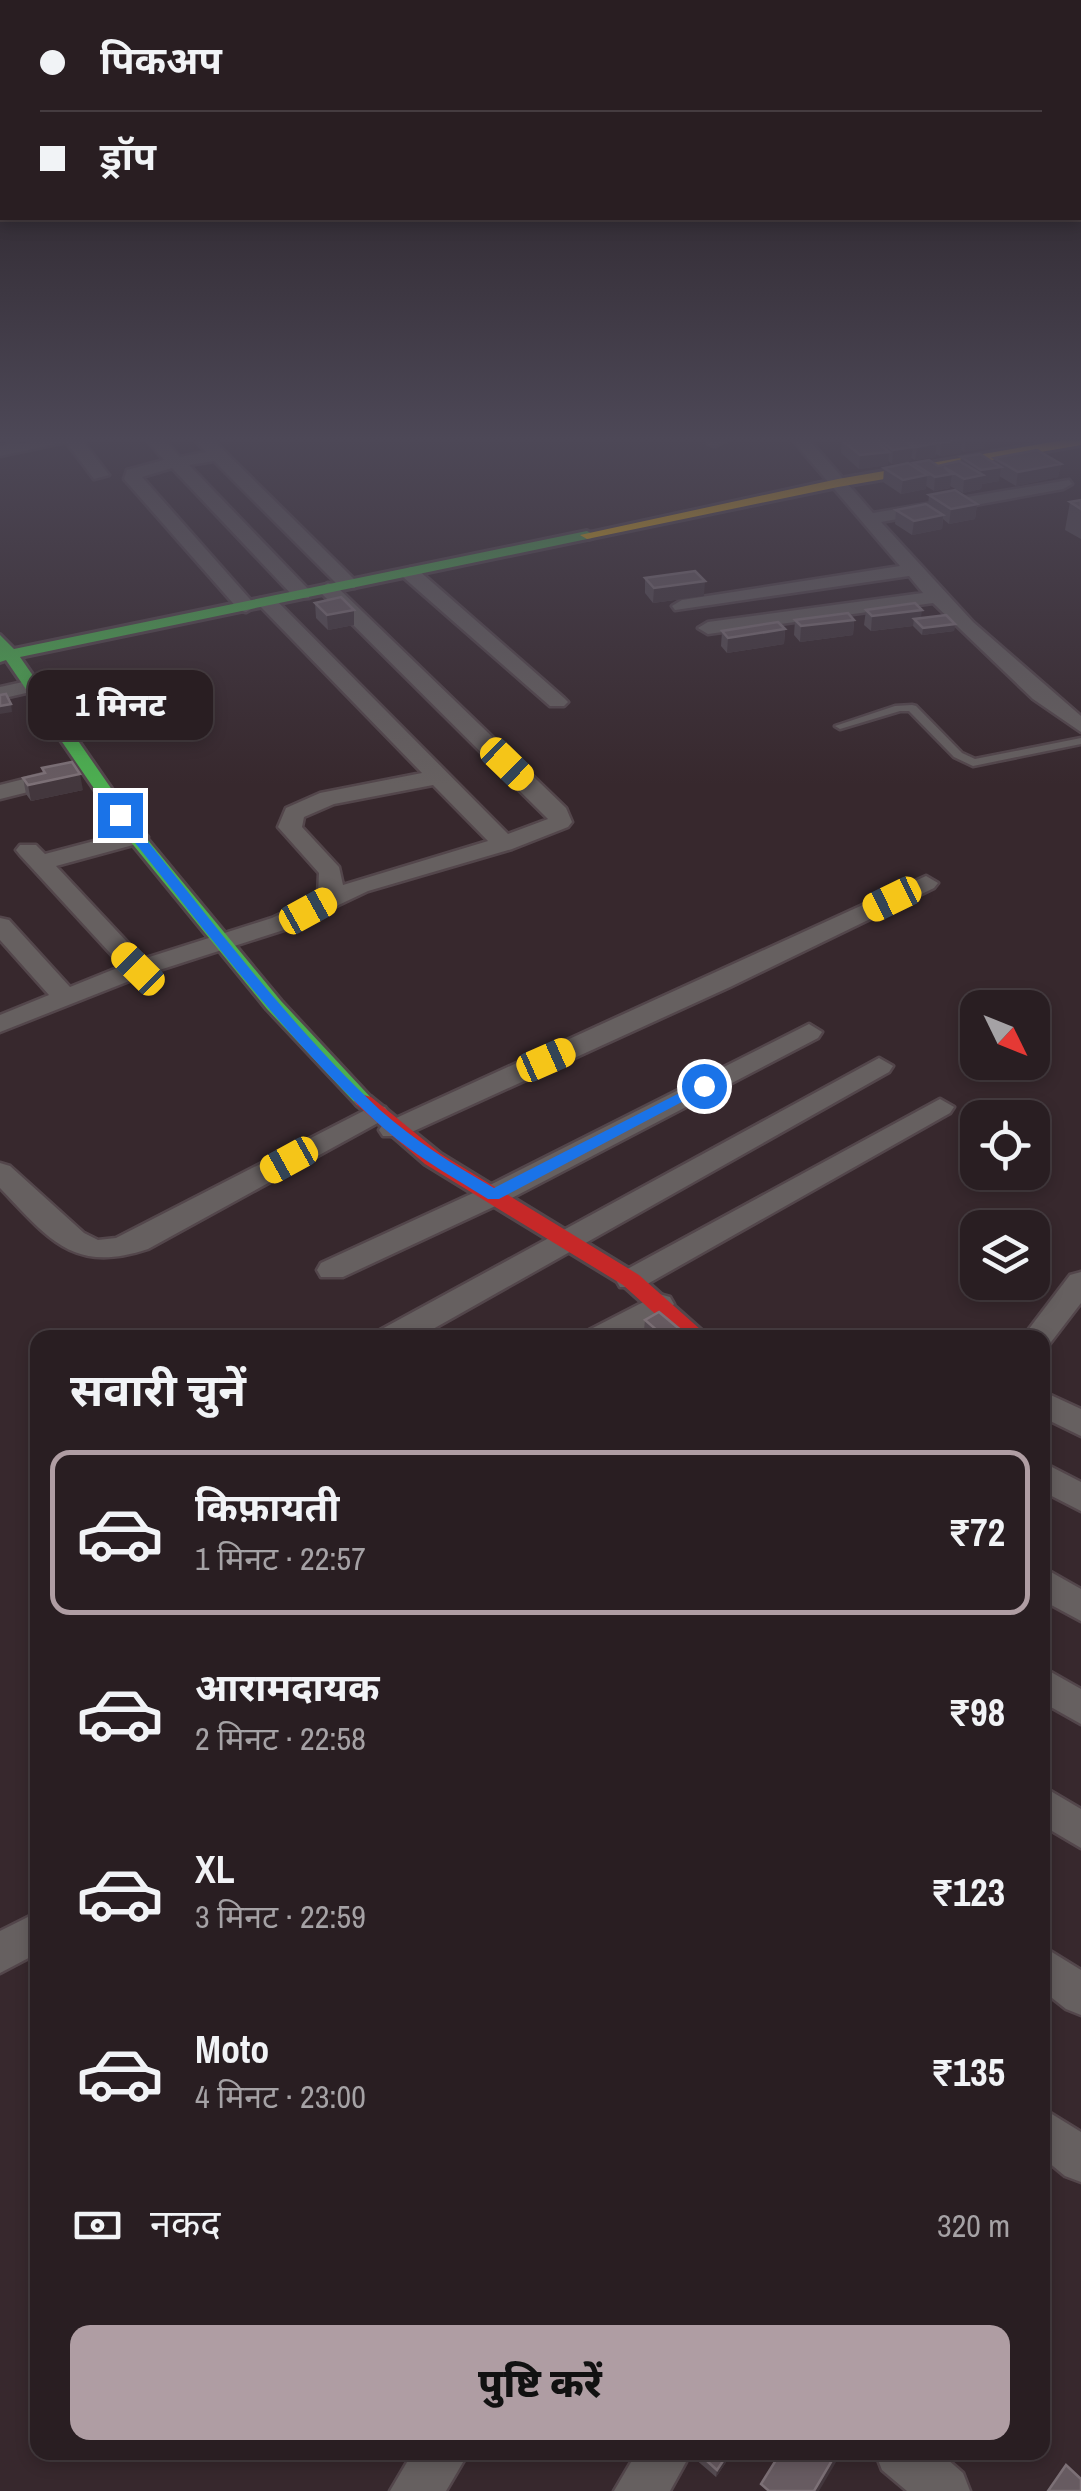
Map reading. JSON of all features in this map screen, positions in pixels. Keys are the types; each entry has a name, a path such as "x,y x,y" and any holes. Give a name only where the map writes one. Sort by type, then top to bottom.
{"street":[{"path":"205,552 504,844"},
{"path":"262,552 302,594"},
{"path":"0,1024 138,969 282,924 369,882 504,844 556,825 561,819 306,552"},
{"path":"508,552 3,651 32,686 86,770 136,837 306,1042 384,1121 630,1280 689,1330"},
{"path":"897,552 935,597 1002,664 1081,726"},
{"path":"682,606 912,570"},
{"path":"410,573 557,702"},
{"path":"708,628 935,597"},
{"path":"0,693 32,686"},
{"path":"0,792 86,770"},
{"path":"330,899 332,872 294,834 290,827 294,813 328,798 438,777"},
{"path":"136,837 34,857 138,969"},
{"path":"0,1172 76,1242 100,1250 137,1242 384,1121 720,982 926,882"},
{"path":"0,925 65,997"},
{"path":"332,1270 494,1195 809,1032"},
{"path":"406,1330 880,1066"},
{"path":"630,1280 940,1108"},
{"path":"1043,1330 1081,1282"},
{"path":"614,1330 659,1304"},
{"path":"1050,1407 1081,1424"},
{"path":"1050,1479 1081,1498"},
{"path":"1050,1586 1081,1607"},
{"path":"1050,1688 1081,1709"},
{"path":"1050,1809 1081,1832"},
{"path":"0,1954 30,1935"},
{"path":"1050,1971 1081,1995"},
{"path":"1050,2135 1081,2160"},
{"path":"414,2491 438,2460"},
{"path":"909,2460 945,2491"}],"lane":[{"path":"840,726 912,708 958,756 980,764 1081,740"}],"building":[{"path":"695,571 705,581 654,588 645,578"},
{"path":"341,597 354,610 327,615 315,603"},
{"path":"915,603 922,610 872,616 866,610"},
{"path":"848,613 854,620 801,626 795,620"},
{"path":"946,615 955,624 923,628 914,619"},
{"path":"778,622 785,629 728,638 722,631"},
{"path":"6,694 11,704 0,706 0,695"},
{"path":"72,762 80,774 28,785 23,778 45,773 42,768"},
{"path":"659,1312 681,1330 657,1330 645,1320"},
{"path":"706,2460 724,2460 717,2470"},
{"path":"776,2460 832,2460 814,2491 769,2491 761,2484"},
{"path":"1066,2465 1081,2479 1081,2491 1048,2491"}],"traffic: fast":[{"path":"0,657 504,552"},
{"path":"0,640 136,837 274,1005 364,1101"}],"traffic: jam":[{"path":"364,1101 433,1159 631,1280 689,1330"}],"route":[{"path":"120,815 274,1005 375,1113 433,1159 494,1195 704,1086"}]}
